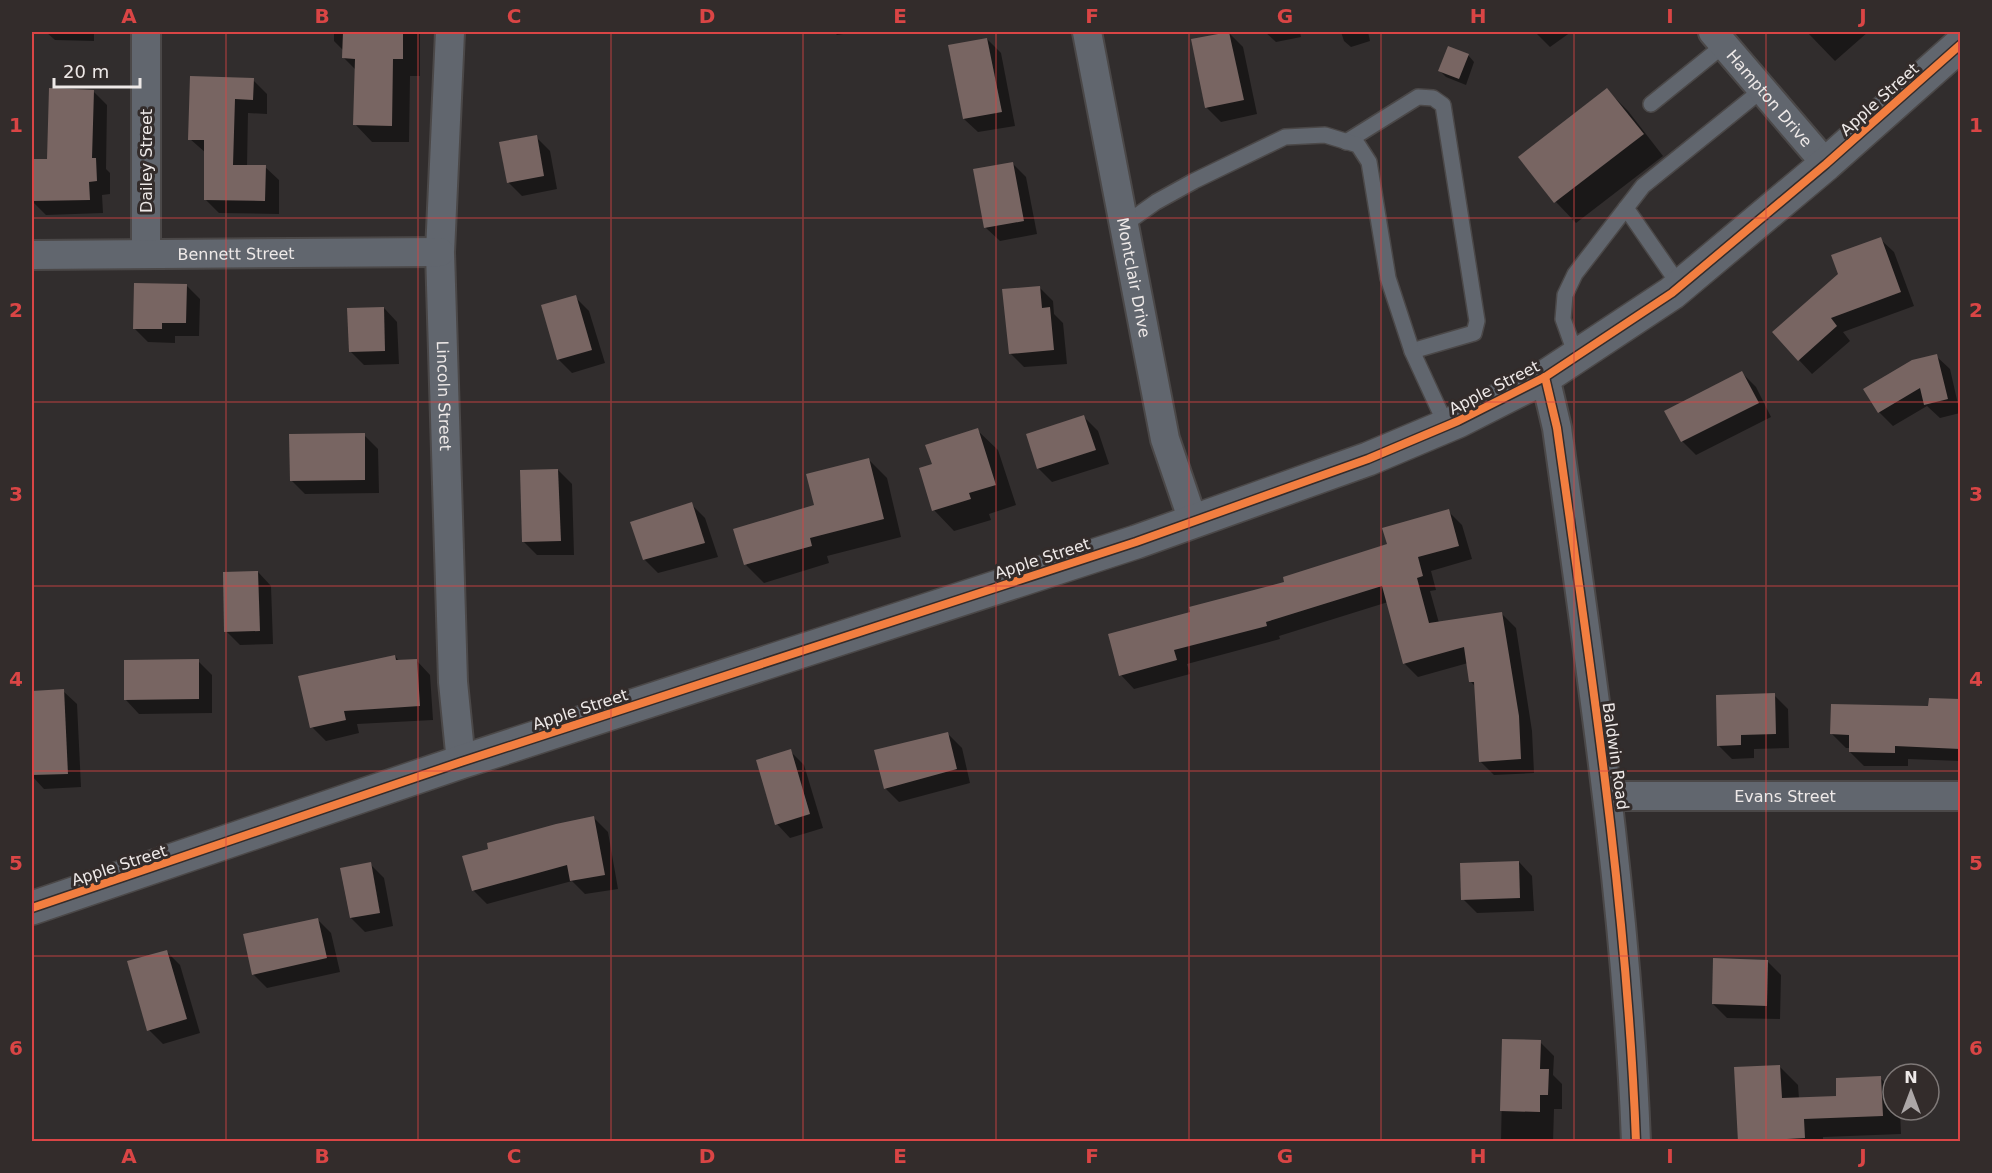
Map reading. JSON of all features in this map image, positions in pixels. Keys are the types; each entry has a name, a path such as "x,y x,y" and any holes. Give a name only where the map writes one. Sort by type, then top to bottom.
{"street":[{"name":"Dailey Street","path":"146,32 146,254"},
{"name":"Lincoln Street","path":"450,32 440,252 453,682 461,762"},
{"name":"Montclair Drive","path":"1087,32 1165,439 1193,520"},
{"name":"Hampton Drive","path":"1719,38 1826,164"},
{"name":"Apple Street","path":"32,908 461,762 1136,542 1368,459 1458,421 1545,377 1577,358 1680,286 1826,164 1960,45"},
{"name":"Bennett Street","path":"32,255 440,252"},
{"name":"Baldwin Road","path":"1545,377 1557,428 1608,796 1624,937 1636,1142"},
{"name":"Evans Street","path":"1608,796 1960,796"}],"lane":[{"path":"1651,104 1719,38"},
{"path":"1577,358 1563,319 1565,295 1575,274 1643,186 1763,89"},
{"path":"1346,142 1418,97 1433,98 1443,105 1477,321 1474,333 1412,351"},
{"path":"1125,224 1156,202 1194,181 1285,137 1325,135 1358,145 1369,162 1388,278 1412,351 1441,414 1458,421"},
{"path":"1626,208 1680,286"}],"building":[{"path":"343,32 403,32 403,59 393,59 392,126 353,125 355,59 342,58"},
{"path":"1229,32 1244,100 1205,108 1191,39"},
{"path":"987,38 1002,112 963,119 948,45"},
{"path":"1448,46 1469,54 1459,79 1438,71"},
{"path":"190,76 254,78 253,100 235,99 233,165 266,165 265,201 204,200 204,140 188,140"},
{"path":"49,88 94,90 92,158 96,158 97,181 89,182 90,200 32,201 32,159 47,159"},
{"path":"1607,88 1644,134 1554,203 1518,157"},
{"path":"537,135 544,176 507,183 499,142"},
{"path":"1013,162 1024,221 984,228 973,169"},
{"path":"1881,237 1901,292 1831,318 1837,326 1798,361 1772,332 1838,274 1831,255"},
{"path":"134,283 187,284 186,323 162,323 162,329 133,329"},
{"path":"1040,286 1042,308 1050,307 1054,350 1009,354 1002,289"},
{"path":"576,295 592,350 557,360 541,305"},
{"path":"384,307 385,351 349,352 347,308"},
{"path":"1937,354 1948,399 1924,405 1920,388 1878,413 1863,389 1912,360"},
{"path":"1742,371 1759,403 1681,442 1664,411"},
{"path":"1084,415 1096,450 1037,469 1026,434"},
{"path":"978,428 996,485 969,493 971,499 932,511 919,468 932,464 925,445"},
{"path":"365,433 365,480 290,481 289,434"},
{"path":"869,458 884,519 810,538 812,546 744,565 733,529 814,505 806,474"},
{"path":"558,469 561,541 522,542 520,470"},
{"path":"692,502 705,543 643,560 630,522"},
{"path":"1449,509 1459,546 1418,557 1423,576 1417,578 1429,623 1502,612 1519,716 1521,759 1479,762 1474,682 1469,682 1464,647 1403,664 1382,586 1266,622 1267,626 1174,650 1177,660 1119,676 1108,634 1190,612 1189,607 1284,582 1283,577 1387,544 1382,528"},
{"path":"258,571 260,631 224,632 223,572"},
{"path":"395,655 396,660 417,659 420,706 344,711 346,720 310,728 298,676"},
{"path":"199,659 199,699 124,700 124,660"},
{"path":"64,689 68,774 32,775 32,691"},
{"path":"1775,693 1776,734 1741,735 1741,745 1717,746 1716,695"},
{"path":"1929,698 1960,699 1960,749 1895,746 1895,753 1849,752 1849,735 1830,734 1831,704 1928,706"},
{"path":"948,732 957,769 884,789 874,750"},
{"path":"791,749 810,814 775,825 756,760"},
{"path":"594,816 605,875 570,881 567,865 472,891 462,856 488,849 487,843"},
{"path":"1519,861 1520,898 1461,900 1460,863"},
{"path":"371,862 380,913 350,918 340,868"},
{"path":"318,918 327,958 252,975 243,934"},
{"path":"167,950 187,1019 147,1031 127,961"},
{"path":"1713,958 1768,960 1767,1006 1712,1004"},
{"path":"1502,1039 1541,1040 1540,1069 1549,1069 1548,1095 1540,1095 1540,1112 1500,1111"},
{"path":"1780,1065 1782,1098 1836,1096 1836,1078 1881,1076 1881,1116 1804,1119 1805,1138 1738,1142 1734,1067"}],"cycle path":[{"path":"32,908 461,762 1136,542 1368,459 1458,421 1545,377 1672,293 1826,164 1960,45"},
{"path":"1545,377 1557,428 1606,784 1624,963 1636,1142"}]}
